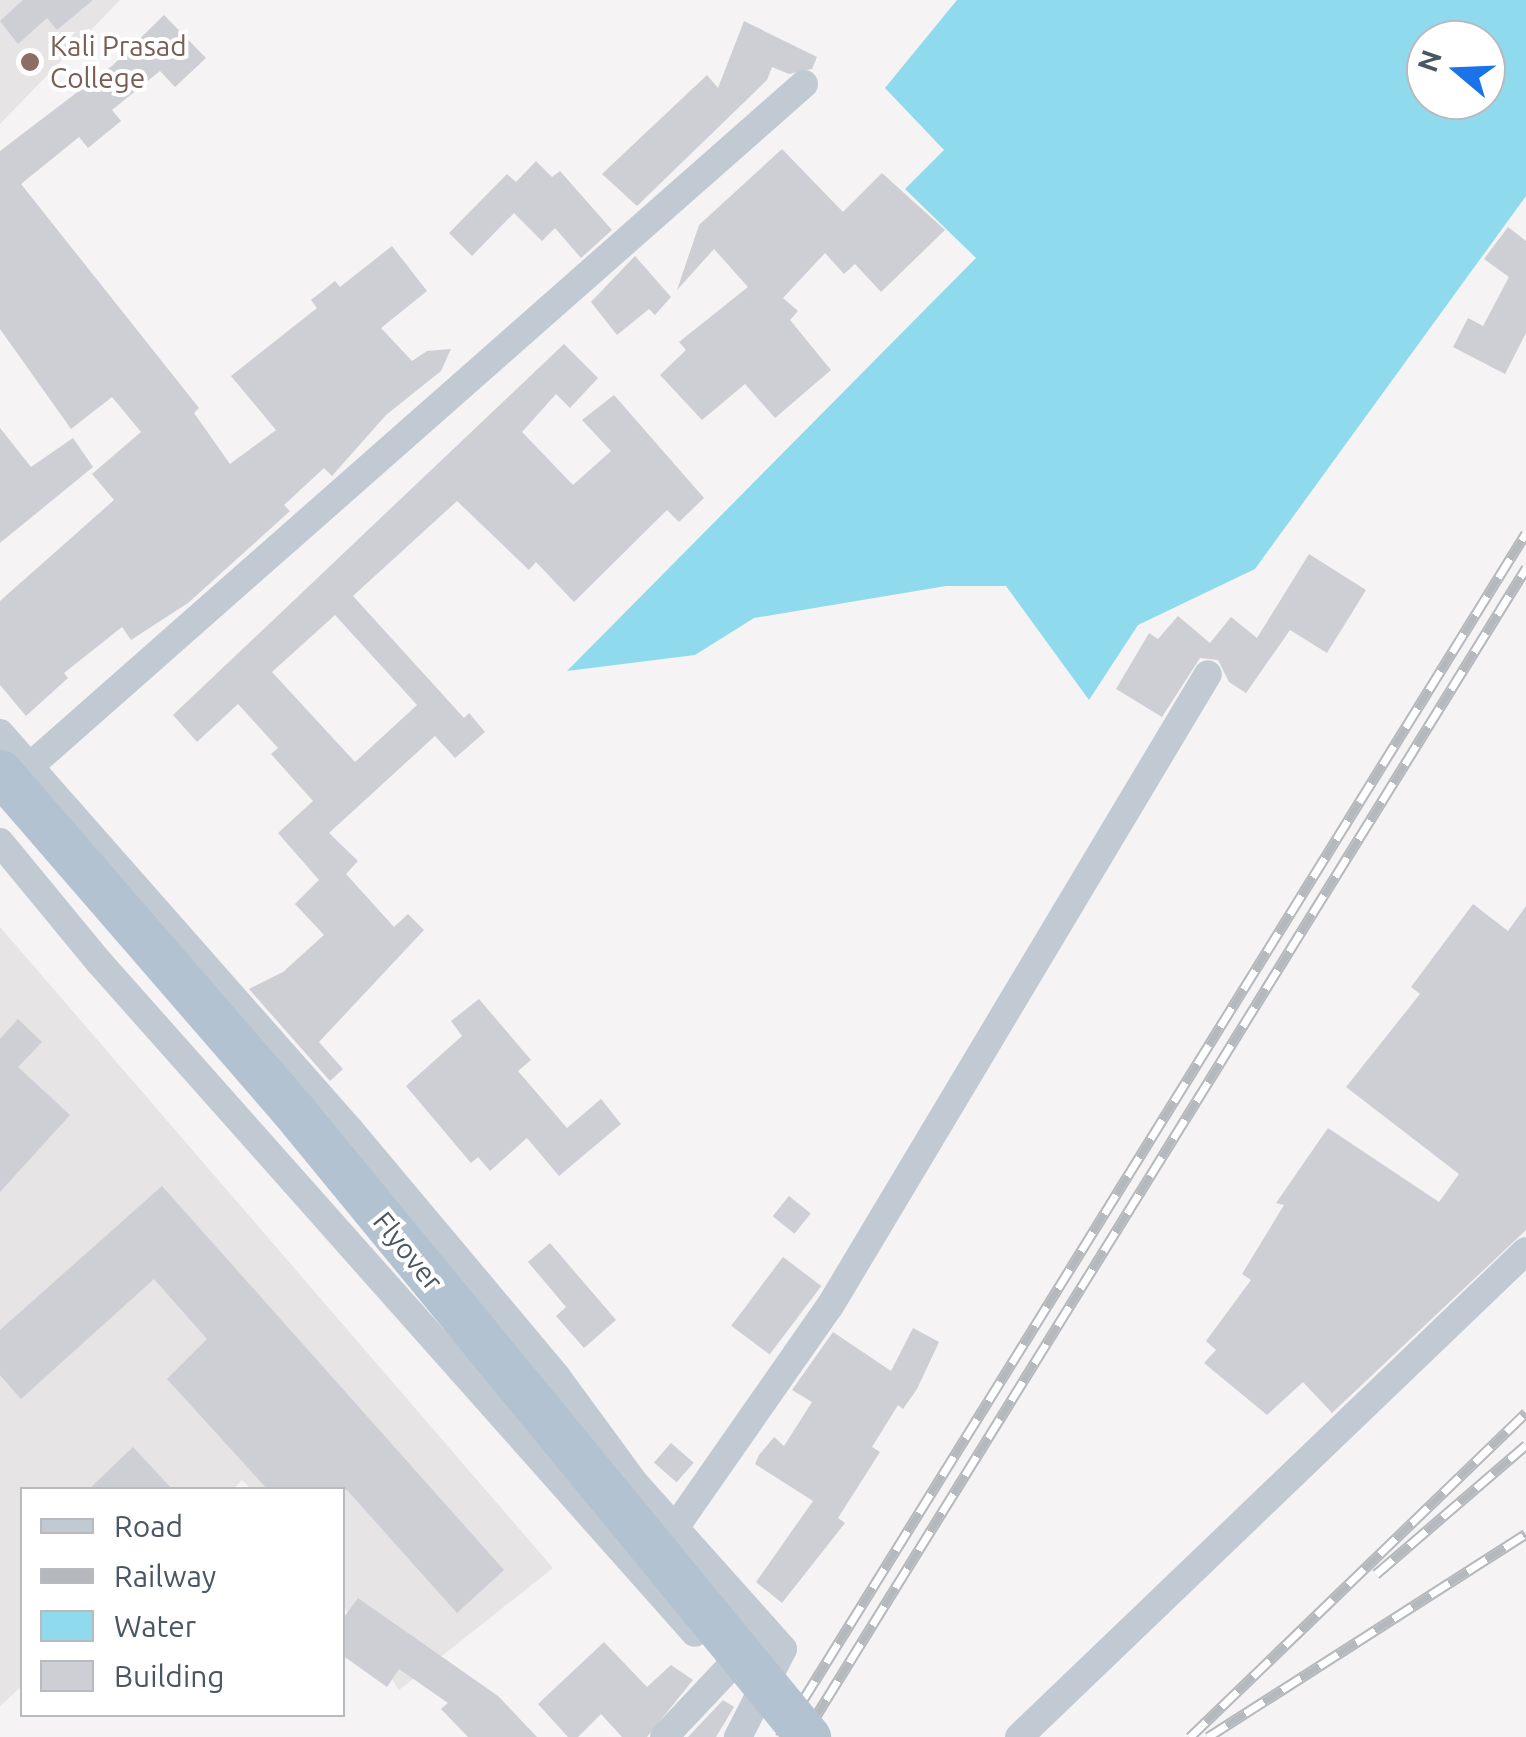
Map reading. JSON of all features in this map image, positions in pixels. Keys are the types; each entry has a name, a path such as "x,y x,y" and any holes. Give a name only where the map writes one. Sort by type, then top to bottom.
{"main road":[{"name":"Flyover","path":"15,769 808,1737"}],"street":[{"path":"15,769 804,84"},
{"path":"677,1525 830,1306 1208,674"},
{"path":"0,732 15,769 350,1130 557,1376 633,1481 677,1525 783,1649 738,1737"},
{"path":"0,842 99,962 787,1737"},
{"path":"1019,1737 1526,1250"},
{"path":"664,1737 728,1670"}],"shaded area":[{"name":"Kali Prasad College","path":"0,0 120,0 0,124"},
{"path":"0,927 553,1568 399,1690 345,1608 345,1487 249,1487 242,1480 235,1487 20,1487 20,1688 0,1706"}],"water":[{"path":"957,0 1526,0 1526,196 1255,569 1138,625 1089,700 1006,586 946,586 754,618 695,655 567,671 976,258 905,189 944,150 885,88"}],"building":[{"path":"23,0 93,0 57,30 47,18 18,44 0,21"},
{"path":"164,15 206,58 175,87 160,71 112,110 121,121 88,148 79,137 21,184 199,408 194,413 230,464 276,430 231,376 317,308 311,300 335,281 340,287 392,246 427,291 381,328 412,361 427,351 451,349 441,371 386,415 332,476 324,468 284,505 290,511 188,603 131,640 122,627 64,673 68,678 26,716 0,685 0,601 114,500 92,474 141,432 112,397 71,429 0,329 0,151 113,65"},
{"path":"744,21 817,57 812,69 789,74 772,67 767,80 637,206 602,174 707,75 718,88"},
{"path":"782,149 843,212 882,173 945,230 881,292 855,264 844,274 825,253 783,298 798,311 790,320 831,370 775,418 745,384 702,420 660,375 686,350 679,342 748,287 714,249 677,290 699,225"},
{"path":"536,161 552,177 560,171 612,230 581,258 555,228 542,241 514,213 472,256 449,233 507,174 516,182"},
{"path":"1508,227 1526,241 1526,333 1505,374 1453,347 1468,318 1483,326 1509,277 1484,259"},
{"path":"635,256 671,297 655,315 649,309 617,335 591,302"},
{"path":"564,344 598,378 570,408 556,394 522,432 573,485 611,451 582,420 614,395 704,498 679,522 667,510 574,602 536,562 529,570 457,501 353,596 464,718 469,713 485,732 455,758 435,736 329,833 358,861 346,874 394,927 408,914 424,930 319,1042 343,1069 330,1081 249,989 283,972 324,935 295,904 319,880 278,833 313,801 271,754 278,748 238,704 197,742 173,715","holes":["335,615 417,705 355,762 272,672"]},
{"path":"0,428 31,467 73,438 93,467 0,543"},
{"path":"1309,554 1366,590 1327,653 1290,630 1246,693 1229,682 1218,660 1200,658 1162,717 1116,689 1149,633 1158,639 1178,616 1210,643 1231,617 1257,638"},
{"path":"1473,904 1508,931 1526,906 1526,1230 1332,1413 1303,1382 1267,1415 1204,1363 1216,1350 1206,1341 1251,1280 1242,1274 1284,1205 1276,1203 1328,1128 1439,1202 1459,1174 1346,1087 1420,994 1411,987"},
{"path":"479,999 531,1060 518,1071 567,1128 601,1099 621,1124 559,1176 527,1138 490,1171 478,1157 471,1163 406,1086 462,1036 451,1021"},
{"path":"18,1019 42,1042 18,1067 70,1115 0,1192 0,1039"},
{"path":"162,1186 504,1570 457,1613 345,1487 265,1487 167,1379 207,1339 154,1279 21,1399 0,1375 0,1330"},
{"path":"789,1196 811,1214 794,1234 773,1216"},
{"path":"550,1243 616,1320 584,1348 556,1316 566,1307 528,1262"},
{"path":"783,1257 821,1286 770,1355 731,1326"},
{"path":"913,1328 939,1342 917,1389 903,1409 898,1405 872,1447 880,1452 838,1518 845,1523 782,1603 756,1582 813,1501 755,1464 759,1455 774,1437 784,1446 812,1402 792,1390 833,1332 891,1371"},
{"path":"671,1443 694,1463 677,1482 654,1463"},
{"path":"133,1447 170,1487 91,1487"},
{"path":"358,1598 498,1696 537,1737 468,1737 441,1709 448,1703 399,1669 387,1687 345,1657 345,1616"},
{"path":"604,1642 647,1687 671,1665 693,1680 647,1737 622,1737 601,1714 578,1737 568,1737 538,1704"},
{"path":"723,1700 734,1707 716,1737 688,1737"}],"railway":[{"path":"780,1737 1526,533"},
{"path":"803,1737 1526,568"},
{"path":"1190,1737 1526,1412"},
{"path":"1376,1574 1526,1445"},
{"path":"1208,1737 1526,1534"}],"place":[{"name":"Kali Prasad College","path":"30,62"}]}
